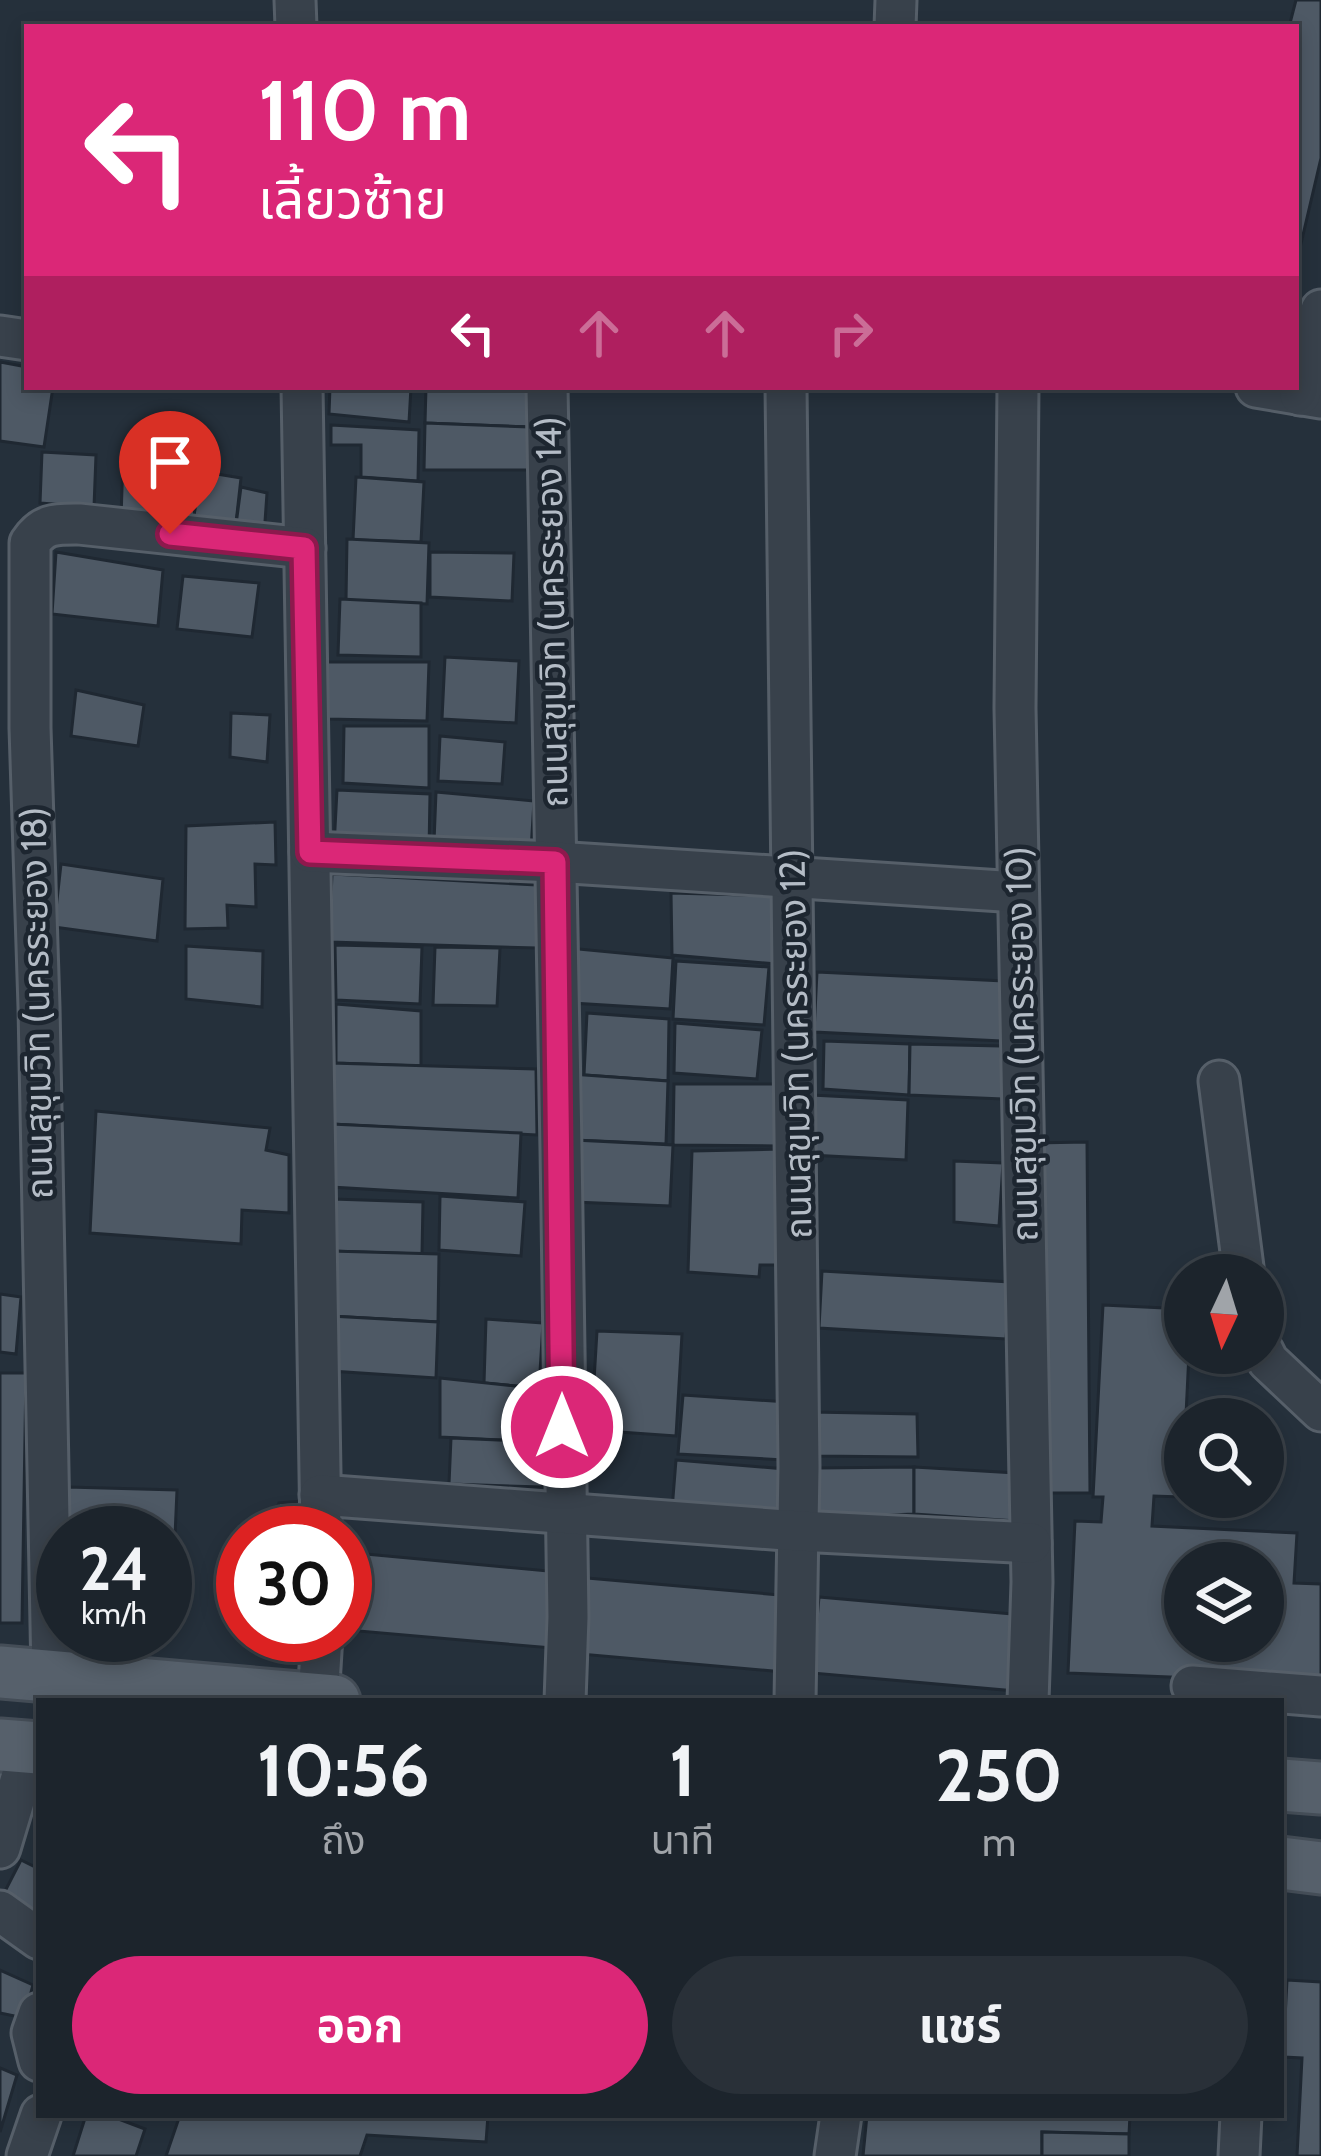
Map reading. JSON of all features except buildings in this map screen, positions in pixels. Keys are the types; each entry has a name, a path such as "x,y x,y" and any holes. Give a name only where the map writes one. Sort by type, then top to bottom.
{"main road":[{"path":"0,1672 297,1698"},
{"path":"1284,1785 1321,1789"},
{"path":"1284,1863 1321,1868"}],"street":[{"path":"1272,390 1311,397 1321,310"},
{"path":"302,390 321,1506"},
{"name":"ถนนสุขุมวิท (นครระยอง 14)","path":"547,390 565,1698"},
{"name":"ถนนสุขุมวิท (นครระยอง 12)","path":"786,390 800,1531 795,1698"},
{"name":"ถนนสุขุมวิท (นครระยอง 10)","path":"1018,390 1015,709 1031,1544 1028,1698"},
{"name":"ถนนสุขุมวิท (นครระยอง 18)","path":"52,1675 16,788 30,543 39,530 53,524 79,524 304,548"},
{"path":"310,852 555,862 1018,892"},
{"path":"1219,1081 1241,1254"},
{"path":"1282,1374 1321,1411"},
{"path":"372,1514 565,1513 1031,1544"},
{"path":"318,1698 320,1662"},
{"path":"1192,1686 1321,1696"},
{"path":"0,1848 23,1747"},
{"path":"0,1910 36,1937"},
{"path":"27,2156 40,2118"},
{"path":"836,2156 842,2118"},
{"path":"1239,2156 1241,2118"}],"route":[{"path":"170,534 304,548 310,852 555,862 562,1427"}]}
